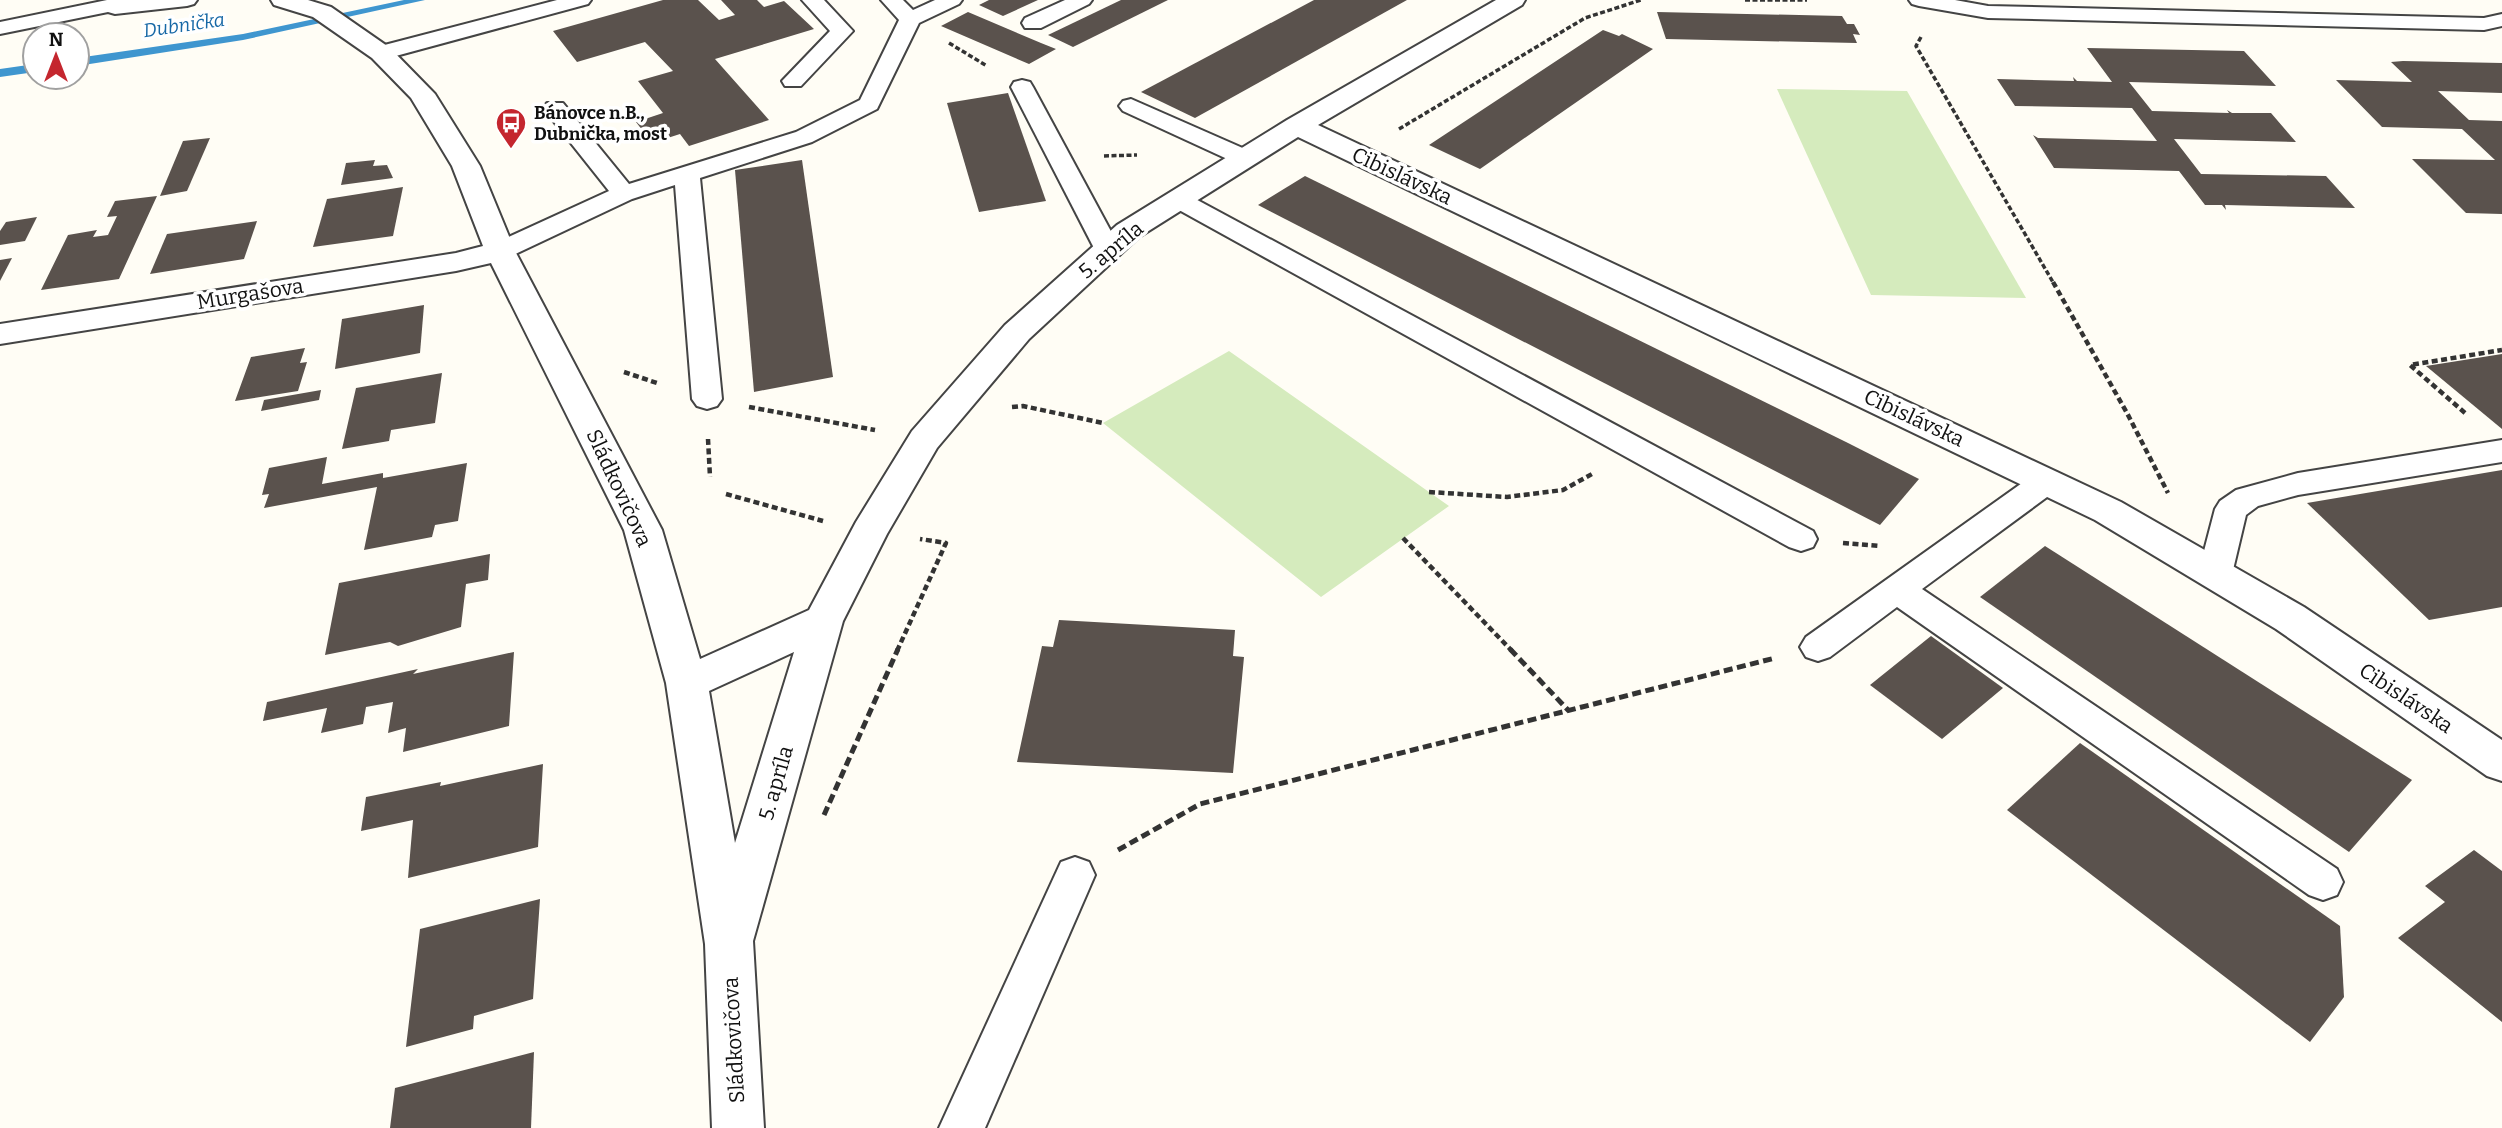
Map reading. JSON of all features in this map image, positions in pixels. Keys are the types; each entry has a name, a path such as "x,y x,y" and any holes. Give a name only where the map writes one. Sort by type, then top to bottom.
{"street":[{"name":"Sládkovičova","path":"283,0 344,25 422,94 463,160 500,251 643,530 687,683 729,944 738,1128"},
{"name":"5. apríla","path":"729,944 823,621 869,532 924,440 1017,332 1129,231 1297,126 1513,0"},
{"name":"Cibislávska","path":"1297,126 2047,481 2181,554 2290,618 2502,763"},
{"name":"Murgašova","path":"0,334 456,262 500,251"},
{"path":"687,683 823,621"}],"lane":[{"path":"75,13 108,0"},
{"path":"0,28 138,0"},
{"path":"75,13 187,0"},
{"path":"344,25 581,0"},
{"path":"793,81 842,31 812,0"},
{"path":"891,0 910,19"},
{"path":"500,251 622,194 804,137 869,104 910,19 952,0"},
{"path":"1033,23 1082,0"},
{"path":"1919,0 1933,5 1988,12 2484,24 2502,20"},
{"path":"1022,88 1108,250"},
{"path":"1131,106 1245,159"},
{"path":"555,108 607,171 622,194"},
{"path":"687,174 706,399"},
{"path":"1180,200 1801,539"},
{"path":"2215,574 2231,509 2247,498 2298,484 2502,451"},
{"path":"1818,647 2047,481"},
{"path":"1896,590 2323,882"},
{"path":"962,1128 1074,875"}],"path":[{"path":"1357,154 1585,18 1641,0"},
{"path":"1745,0 1807,0"},
{"path":"910,19 1022,88"},
{"path":"1923,31 1916,46 1965,127 2120,401 2176,509 2188,535 2181,554"},
{"path":"2471,418 2410,365 2502,350"},
{"path":"1010,408 1023,406 1103,423"},
{"path":"810,418 887,433"},
{"path":"1429,492 1507,497 1563,490 1636,449"},
{"path":"726,494 834,524"},
{"path":"1403,538 1569,711"},
{"path":"821,821 946,543 919,539"},
{"path":"1074,875 1200,804 1818,647"}],"green space":[{"path":"1777,89 1907,91 2026,298 1871,295"},
{"path":"1229,351 1449,506 1321,597 1103,423"}],"building":[{"path":"663,0 698,0 719,20 735,15 721,0 757,0 764,7 784,1 814,29 715,59 769,120 689,146 680,134 652,143 636,122 663,113 638,81 673,71 645,42 577,62 553,31"},
{"path":"989,0 1038,0 1003,16 979,5"},
{"path":"1121,0 1168,0 1073,47 1048,35"},
{"path":"1314,0 1407,0 1195,118 1141,92"},
{"path":"968,12 1056,49 1029,64 941,26"},
{"path":"1657,12 1842,16 1847,24 1854,24 1860,35 1853,34 1857,43 1666,39"},
{"path":"1603,30 1619,36 1622,34 1653,49 1480,169 1429,145"},
{"path":"2087,48 2244,51 2276,86 2129,82 2152,111 2229,113 2227,110 2232,113 2271,113 2296,142 2174,139 2201,174 2326,176 2355,208 2225,205 2226,210 2222,205 2205,205 2179,171 2054,168 2033,135 2038,138 2157,141 2132,108 2015,106 1997,79 2074,81 2073,77 2077,81 2112,82"},
{"path":"2391,62 2502,63 2502,93 2438,91 2469,120 2502,121 2502,214 2466,213 2412,159 2495,160 2462,129 2382,127 2336,80 2412,82"},
{"path":"1008,93 1046,201 979,212 947,103"},
{"path":"210,138 187,191 160,196 183,141"},
{"path":"375,160 373,166 387,165 393,178 341,185 346,163"},
{"path":"802,160 833,377 754,392 735,170"},
{"path":"1305,176 1919,479 1880,525 1258,205"},
{"path":"403,187 393,236 313,247 327,199"},
{"path":"157,196 119,279 41,290 68,235 97,230 93,237 108,235 117,216 107,217 115,201"},
{"path":"37,217 25,241 0,245 0,231 6,222"},
{"path":"257,221 244,259 150,274 167,234"},
{"path":"12,258 0,281 0,260"},
{"path":"424,305 420,353 335,369 342,319"},
{"path":"305,348 300,363 307,362 298,391 235,401 251,357"},
{"path":"2502,354 2502,429 2426,366"},
{"path":"442,373 435,423 391,430 389,441 342,449 356,388"},
{"path":"321,390 319,400 261,411 264,400"},
{"path":"327,457 322,484 383,473 383,478 467,463 458,521 435,525 432,537 364,550 377,487 264,508 269,494 262,495 269,468"},
{"path":"2502,470 2502,607 2429,620 2307,503"},
{"path":"2045,546 2412,780 2349,852 1980,597"},
{"path":"490,554 488,580 466,584 461,627 398,646 390,642 325,655 339,583"},
{"path":"1059,620 1235,630 1233,656 1244,657 1233,773 1017,762 1042,646 1053,647"},
{"path":"1931,636 2003,688 1942,739 1870,685"},
{"path":"514,652 509,726 403,752 406,728 388,733 393,702 366,707 363,724 321,733 327,708 263,721 267,702 418,669 413,674"},
{"path":"2080,743 2340,926 2344,997 2310,1042 2007,810"},
{"path":"543,764 538,847 408,878 413,820 361,831 366,797 441,782 440,786"},
{"path":"2474,850 2502,871 2502,1022 2398,938 2445,902 2425,886"},
{"path":"540,899 533,999 474,1016 473,1029 406,1047 420,929"},
{"path":"534,1052 531,1128 390,1128 395,1088"}],"waterway":[{"name":"Dubnička","path":"91,60 243,37 420,0"},
{"name":"Dubnička","path":"0,73 21,70"}],"place":[{"name":"Bánovce n.B., Dubnička, most","path":"511,150"}]}
